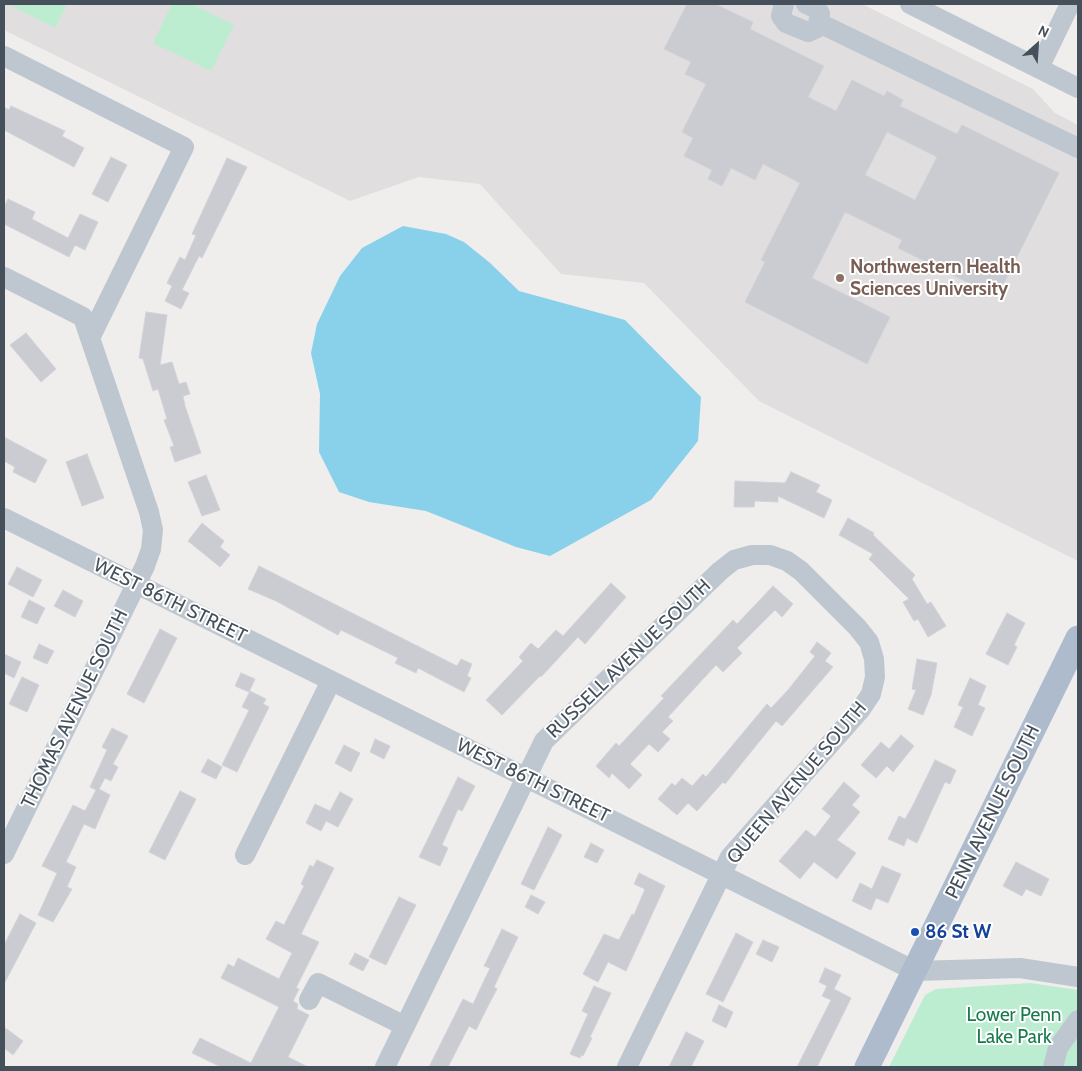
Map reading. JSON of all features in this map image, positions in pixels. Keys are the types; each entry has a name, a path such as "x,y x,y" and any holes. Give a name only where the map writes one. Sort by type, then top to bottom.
{"main road":[{"name":"PENN AVENUE SOUTH","path":"867,1067 1078,638"}],"street":[{"path":"782,4 783,20 803,32 813,30 819,23 820,14 817,9 806,4"},
{"path":"910,4 1078,88"},
{"path":"1039,68 1070,4"},
{"path":"819,23 1078,148"},
{"path":"4,56 184,147 90,338"},
{"name":"THOMAS AVENUE SOUTH","path":"4,277 83,317 153,530 151,549 136,584 4,854"},
{"name":"WEST 86TH STREET","path":"4,518 914,971 1020,968 1078,977"},
{"name":"RUSSELL AVENUE SOUTH","path":"385,1067 525,777 544,741 557,726 734,560 752,555 770,555 787,561 818,588"},
{"name":"QUEEN AVENUE SOUTH","path":"627,1067 730,856 861,709 871,694 876,677 874,659 869,642 818,588"},
{"path":"245,855 331,681"},
{"path":"309,1000 318,983 405,1026"},
{"path":"1053,1067 1058,1048 1078,1020"}],"shaded area":[{"name":"Northwestern Health Sciences University","path":"4,4 862,4 1033,89 1055,113 1078,125 1078,561 759,401 644,283 561,274 480,184 419,177 350,201 4,30"}],"green space":[{"path":"8,4 67,4 55,28"},
{"path":"172,4 191,4 234,25 211,71 153,43"},
{"name":"Lower Penn Lake Park","path":"1030,983 1078,990 1078,1067 889,1067 925,995 936,989"}],"water":[{"path":"403,226 446,234 464,242 489,262 519,291 625,320 701,397 698,441 651,500 550,556 516,547 426,511 369,502 339,492 319,452 320,394 311,353 317,324 340,276 362,248"}],"building":[{"path":"687,4 715,4 753,22 750,29 824,66 808,97 836,111 852,80 884,96 887,91 903,100 900,106 957,134 962,125 1059,173 997,297 898,248 902,240 845,212 812,278 890,317 867,364 745,302 765,262 761,260 800,183 763,164 755,180 731,168 722,186 708,179 712,170 684,156 693,138 682,132 706,84 685,74 691,62 664,49","holes":["887,132 937,157 915,200 865,175"]},
{"path":"11,106 65,131 62,136 84,148 74,167 4,130 4,107 9,110"},
{"path":"111,157 127,165 108,202 92,194"},
{"path":"227,158 247,167 202,258 199,256 182,290 189,293 181,309 165,301 172,286 167,283 180,257 185,260 196,235 192,234"},
{"path":"8,199 35,212 32,219 68,238 80,214 98,222 85,250 75,245 69,257 4,224 4,207"},
{"path":"146,312 167,315 160,365 172,362 179,384 186,382 190,394 183,396 201,453 175,462 170,447 174,446 164,420 167,419 158,389 153,391 143,359 139,358"},
{"path":"26,333 56,369 41,382 10,345"},
{"path":"4,437 47,460 35,483 13,472 15,467 4,461"},
{"path":"87,454 104,498 82,506 66,462"},
{"path":"791,472 820,485 816,492 832,500 824,518 778,496 778,502 755,501 754,507 734,507 735,481 785,483"},
{"path":"206,475 220,510 202,516 188,482"},
{"path":"848,518 874,533 873,535 915,575 912,579 927,604 931,602 946,626 928,637 918,619 914,621 903,602 909,599 869,559 873,554 839,535"},
{"path":"202,523 224,541 220,547 230,555 220,567 188,541"},
{"path":"259,566 457,666 461,659 472,664 467,676 471,678 464,692 418,668 416,673 395,663 398,658 341,630 338,635 276,601 248,589"},
{"path":"17,567 42,580 33,597 8,584"},
{"path":"611,583 626,597 585,644 578,637 502,715 486,700 523,661 519,657 531,643 538,649 556,630 563,636"},
{"path":"773,586 793,604 782,617 775,610 737,648 742,653 723,672 716,665 668,717 673,721 662,732 670,739 658,752 649,744 630,764 642,775 629,789 612,773 609,778 596,766 616,743 619,746 664,698 661,696 733,620 737,624"},
{"path":"63,590 83,601 75,617 54,606"},
{"path":"29,600 45,608 37,624 21,617"},
{"path":"1007,613 1025,623 1014,645 1017,647 1008,665 986,654"},
{"path":"160,629 177,638 144,703 127,694"},
{"path":"817,642 831,653 825,661 833,667 782,726 776,721 725,784 723,782 697,811 688,803 677,815 658,799 672,783 675,786 682,778 692,786 703,774 706,777 767,704 771,708 788,690 815,656 810,652"},
{"path":"39,644 54,651 47,664 33,658"},
{"path":"4,654 21,662 14,678 4,673"},
{"path":"917,659 937,663 931,695 923,715 908,709 916,690 912,689"},
{"path":"241,673 255,679 249,692 235,686"},
{"path":"22,677 39,685 27,712 9,704"},
{"path":"970,678 986,686 978,705 985,708 972,736 954,727 963,707 958,705"},
{"path":"250,691 266,699 263,704 269,707 237,772 222,765 249,710 242,707"},
{"path":"112,728 128,736 113,764 118,767 111,781 105,778 99,789 110,795 95,829 84,824 66,862 76,867 67,887 72,889 53,922 38,915 57,873 42,866 73,805 85,811 96,790 90,787 107,750 102,747"},
{"path":"901,735 914,746 893,772 887,766 876,778 861,765 881,742 889,749"},
{"path":"375,739 390,746 384,759 370,752"},
{"path":"344,745 360,753 351,772 335,763"},
{"path":"208,759 222,767 216,779 201,772"},
{"path":"935,760 956,770 950,784 945,782 917,843 907,838 904,846 888,839 899,816 905,819"},
{"path":"458,777 475,786 462,811 458,809 442,845 448,848 440,866 419,857"},
{"path":"844,782 860,796 852,805 860,812 837,840 856,853 837,879 814,862 800,879 779,861 806,830 815,837 831,816 822,809"},
{"path":"180,791 196,799 165,860 149,852"},
{"path":"340,792 353,799 338,827 326,821 321,831 306,823 315,804 330,811"},
{"path":"548,827 562,835 534,890 521,884"},
{"path":"591,843 604,850 597,863 584,857"},
{"path":"317,860 334,868 301,934 319,942 296,988 299,989 293,1001 298,1004 297,1009 309,1015 288,1057 308,1067 221,1067 192,1053 200,1038 251,1063 279,1007 221,978 228,964 234,967 238,958 279,979 292,953 266,939 276,921 284,925 304,886 301,884 310,865 313,867"},
{"path":"1016,862 1049,879 1041,896 1026,889 1022,896 1003,886"},
{"path":"882,866 901,874 888,903 876,898 871,910 852,901 860,883 872,889"},
{"path":"639,873 665,886 626,971 608,962 598,982 583,974 604,934 619,940 632,914 634,915 645,889 634,884"},
{"path":"531,895 545,902 538,914 525,907"},
{"path":"399,897 416,905 386,965 369,957"},
{"path":"20,914 36,923 4,984 4,945"},
{"path":"502,929 518,937 494,987 497,989 476,1030 469,1026 448,1067 429,1067 463,999 473,1004 490,968 484,966"},
{"path":"736,933 753,942 723,1002 706,994"},
{"path":"763,940 779,947 772,962 756,954"},
{"path":"355,953 369,960 363,971 349,964"},
{"path":"825,968 841,975 834,989 851,998 817,1067 797,1067 831,1000 822,996 827,986 819,982"},
{"path":"594,986 611,993 590,1037 592,1038 583,1056 581,1055 580,1058 570,1054 588,1014 582,1011"},
{"path":"719,1005 733,1012 726,1028 712,1021"},
{"path":"4,1027 23,1041 13,1055 4,1048"},
{"path":"686,1032 704,1041 691,1067 669,1067"}],"place":[{"name":"Northwestern Health Sciences University","path":"840,278"},
{"name":"86 St W","path":"915,932"}]}
